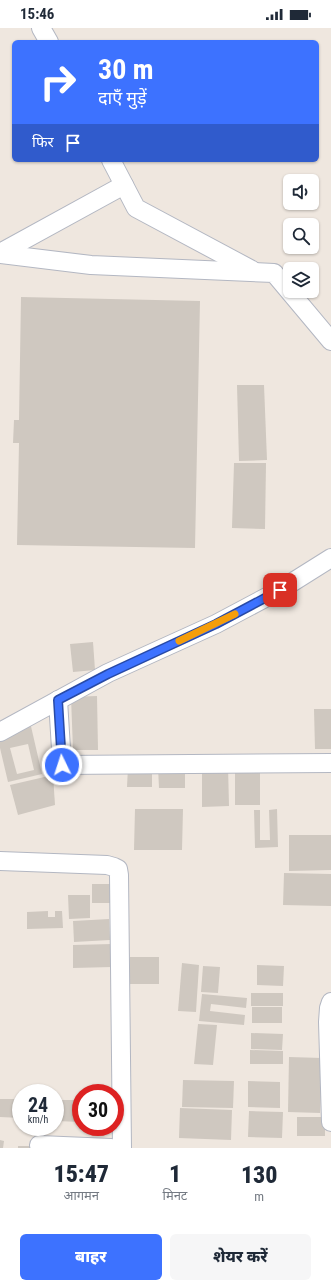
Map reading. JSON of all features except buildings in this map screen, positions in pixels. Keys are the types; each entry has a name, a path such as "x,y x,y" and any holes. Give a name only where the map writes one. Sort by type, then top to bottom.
{"street":[{"path":"41,28 48,40"},
{"path":"112,162 136,208 256,272"},
{"path":"0,254 124,185"},
{"path":"0,254 91,265 274,273 331,341"},
{"path":"0,732 108,674 229,617 280,590 331,558"},
{"path":"58,700 62,765 331,763"},
{"path":"0,861 107,865 114,866 118,869 122,1148"},
{"path":"331,1002 328,1022 331,1122"},
{"path":"48,1147 111,1148"}],"slow traffic":[{"path":"179,641 235,614"}],"route":[{"path":"62,765 58,700 108,674 216,624 280,590"}]}
